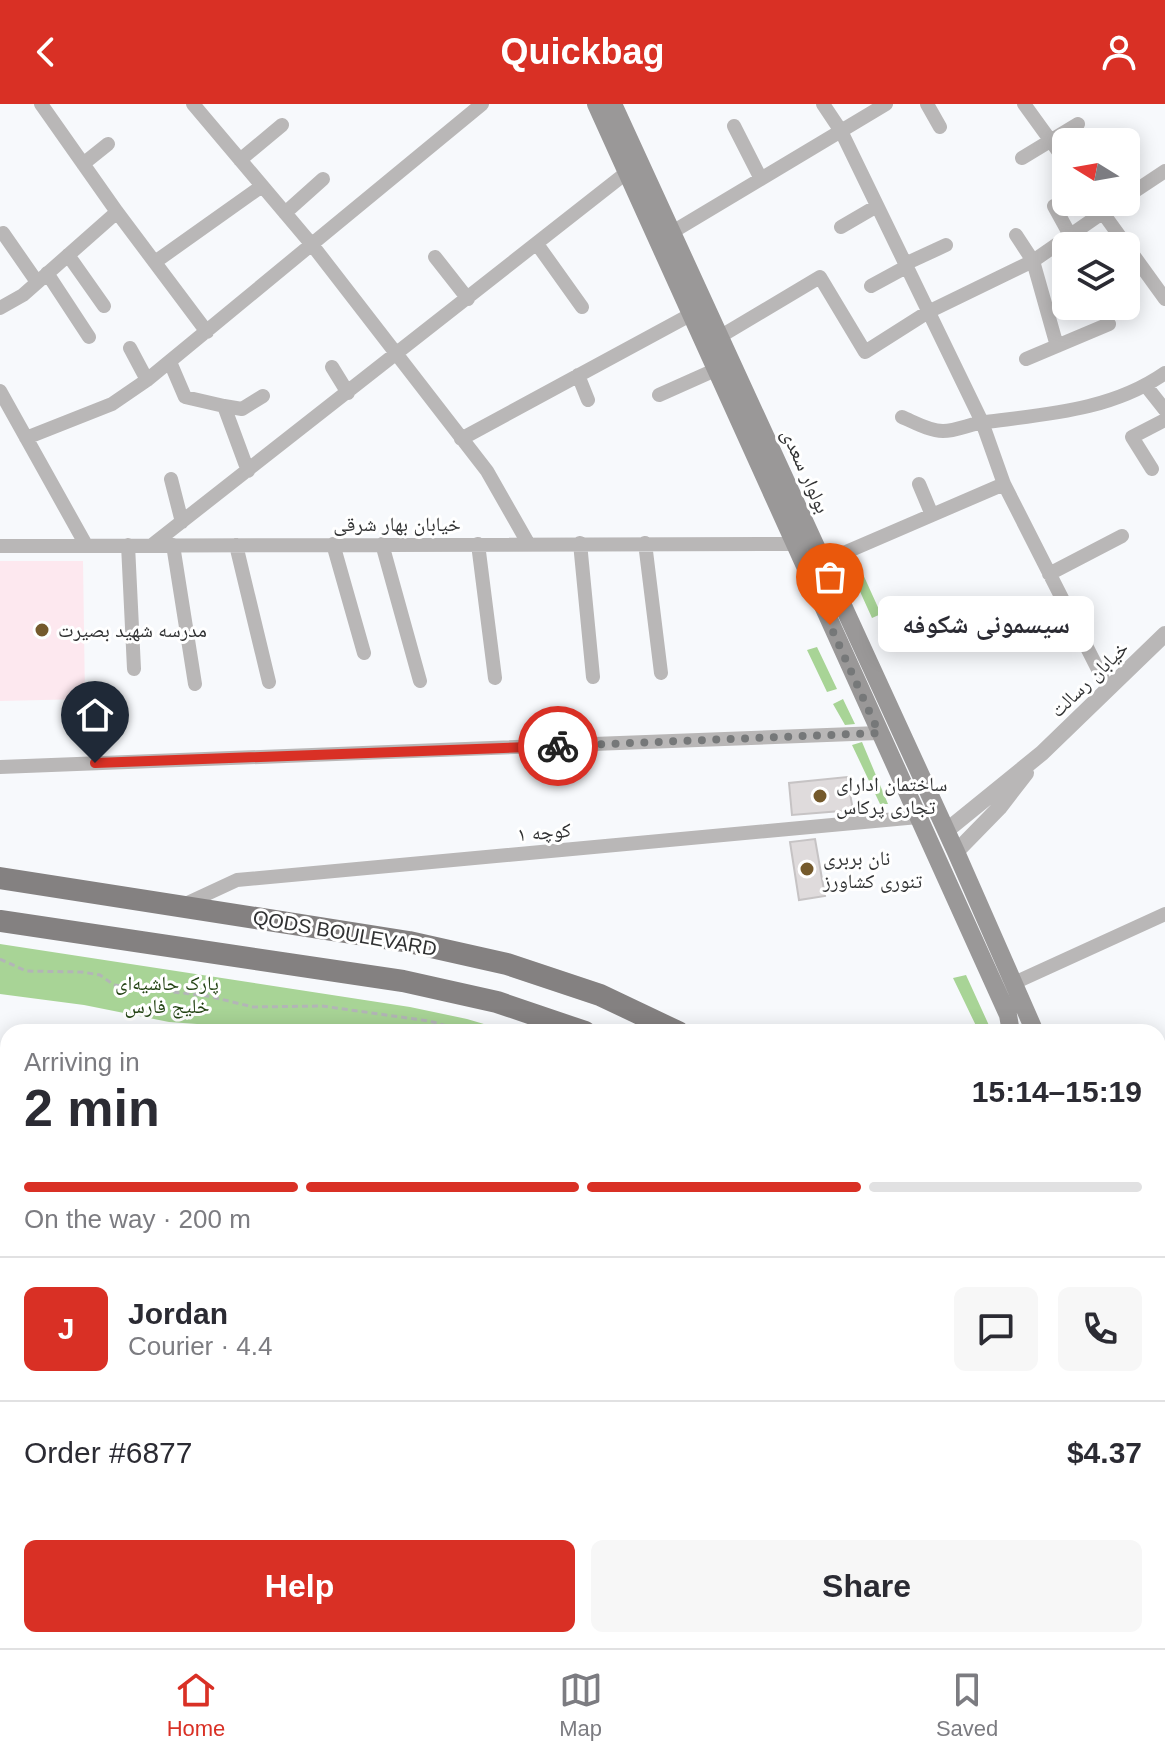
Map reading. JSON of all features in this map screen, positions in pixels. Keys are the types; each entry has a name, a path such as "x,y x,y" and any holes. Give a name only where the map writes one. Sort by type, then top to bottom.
{"main road":[{"name":"بولوار سعدی","path":"596,104 1010,1024"},
{"name":"بولوار سعدی","path":"613,104 674,231 1032,1024"},
{"name":"QODS BOULEVARD","path":"0,878 409,942 507,964 600,995 661,1024"},
{"name":"QODS BOULEVARD","path":"0,921 403,981 497,1002 562,1024"}],"street":[{"path":"41,104 207,332"},
{"path":"193,104 313,246 487,471 528,543"},
{"path":"26,438 112,404 147,380 482,104"},
{"path":"823,104 841,131 982,422 1004,484 1108,689"},
{"path":"674,231 886,104"},
{"path":"927,104 940,127"},
{"path":"1022,158 1052,142 1024,104"},
{"path":"1072,128 1078,124"},
{"path":"240,160 282,125"},
{"path":"734,126 761,179"},
{"path":"83,164 108,144"},
{"path":"1140,188 1165,171"},
{"path":"152,545 626,173"},
{"path":"285,213 323,179"},
{"path":"155,262 262,186"},
{"path":"841,227 877,206"},
{"path":"0,308 23,295 117,212"},
{"path":"1073,232 1090,216"},
{"path":"1106,216 1165,298"},
{"path":"3,233 89,337"},
{"path":"1016,235 1033,261 1057,346"},
{"path":"537,244 582,307"},
{"path":"871,286 946,245"},
{"path":"721,336 820,277 865,352 928,312 1033,261 1052,248"},
{"path":"68,255 104,306"},
{"path":"435,257 468,299"},
{"path":"461,439 690,315"},
{"path":"1026,359 1109,324"},
{"path":"130,348 147,380"},
{"path":"170,362 185,397 242,409 263,396"},
{"path":"332,367 348,393"},
{"path":"659,395 715,370"},
{"path":"902,417 926,428 943,431 982,422 1058,414 1112,400 1146,386 1165,373"},
{"path":"578,375 588,400"},
{"path":"1146,386 1165,410"},
{"path":"0,391 5,412 26,438 86,545"},
{"path":"224,406 248,471"},
{"path":"1152,469 1132,437 1165,420"},
{"path":"171,479 182,522"},
{"path":"919,484 932,515"},
{"path":"823,562 1004,484"},
{"path":"1049,574 1122,536"},
{"path":"580,543 593,677"},
{"path":"645,543 661,673"},
{"path":"333,544 364,653"},
{"path":"382,544 420,681"},
{"path":"478,544 495,678"},
{"name":"خیابان بهار شرقی","path":"0,546 793,544"},
{"path":"128,545 134,669"},
{"path":"173,545 195,684"},
{"path":"236,545 269,682"},
{"path":"997,643 1067,612"},
{"name":"خیابان رسالت","path":"1042,753 1165,634"},
{"path":"0,767 879,733"},
{"path":"946,831 1042,753"},
{"path":"956,852 999,808 1042,753"},
{"name":"کوچه ۱","path":"180,906 237,880 918,817"},
{"path":"1014,983 1165,914"}],"path":[{"path":"0,959 26,971 82,972 100,975 114,985 208,996 253,1007 322,1006 440,1024"}],"shaded area":[{"name":"مدرسه شهید بصیرت","path":"0,561 83,561 85,699 0,701"}],"green space":[{"path":"857,561 881,614 872,618 848,565"},
{"path":"817,647 837,689 827,692 807,650"},
{"path":"843,699 855,724 845,725 833,704"},
{"path":"862,742 888,804 880,804 852,745"},
{"name":"پارک حاشیه‌ای خلیج فارس","path":"0,944 410,1007 484,1024 199,1024 169,1022 84,1005 0,994"},
{"path":"966,975 988,1024 975,1024 953,978"}],"building":[{"name":"ساختمان ادارای تجاری پرکاس","path":"847,777 853,810 792,815 789,783"},
{"name":"نان بربری تنوری کشاورز","path":"815,839 825,896 799,900 790,842"}],"way so far":[{"path":"558,746 879,733 830,625"}],"place":[{"name":"سیسمونی شکوفه","path":"830,625"},
{"name":"مدرسه شهید بصیرت","path":"42,630"},
{"name":"ساختمان ادارای تجاری پرکاس","path":"820,796"},
{"name":"نان بربری تنوری کشاورز","path":"807,869"}],"route":[{"path":"95,763 558,746"}]}
